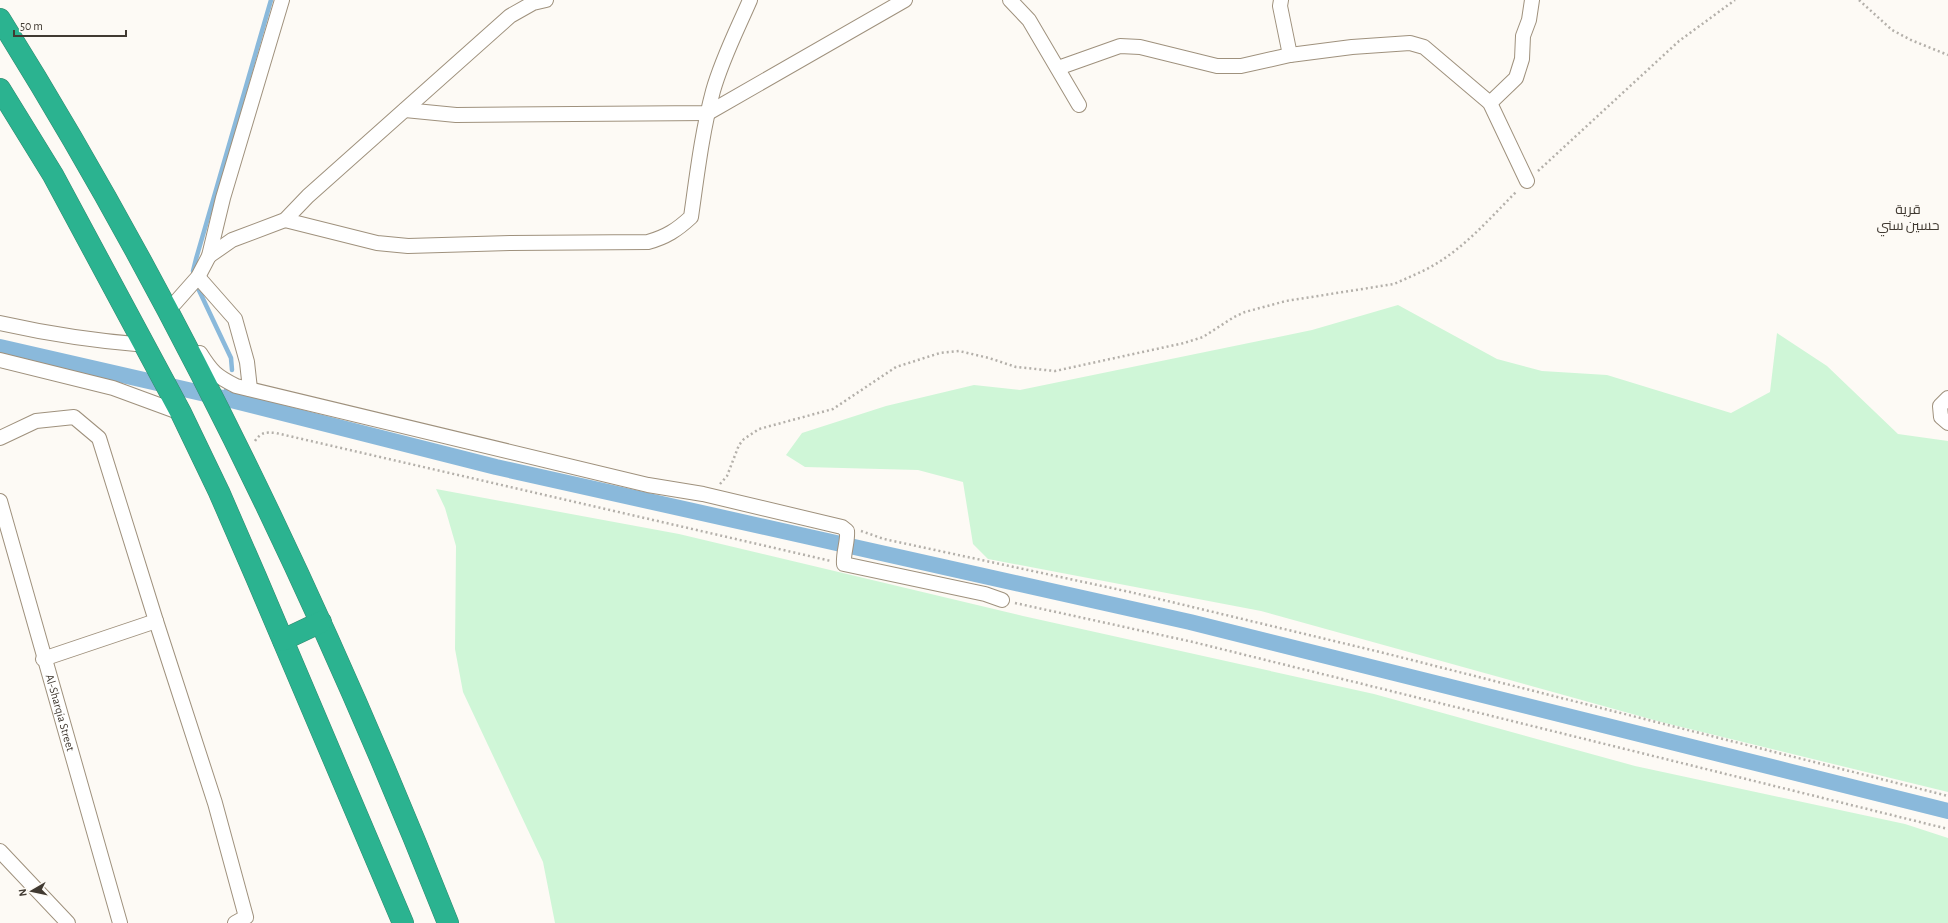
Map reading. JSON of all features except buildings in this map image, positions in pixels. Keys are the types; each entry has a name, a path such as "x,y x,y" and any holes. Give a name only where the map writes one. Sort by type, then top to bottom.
{"highway":[{"path":"0,19 170,306 191,357 244,458 321,622 370,732 448,923"},
{"path":"0,89 53,175 177,405 219,492 284,640 403,923"},
{"path":"284,640 321,622"}],"street":[{"path":"282,0 223,198 209,256 198,277 170,306 211,370 219,378 236,386 648,485 703,494 1002,600"},
{"path":"209,256 232,240 285,220 308,196 510,16 533,3 546,0"},
{"path":"285,220 377,243 408,246 511,243 648,242 664,238 679,229 690,217 713,90 724,58 750,0"},
{"path":"405,110 456,115 708,112 905,0"},
{"path":"1010,0 1029,20 1079,105"},
{"path":"1281,0 1280,6 1290,55"},
{"path":"1490,103 1516,78 1522,59 1524,36 1529,20 1532,0"},
{"path":"1058,68 1120,46 1140,47 1217,66 1241,66 1290,55 1352,47 1410,43 1424,47 1490,103 1527,181"},
{"path":"198,277 235,319 247,362 250,389"},
{"path":"0,323 89,340 150,354"},
{"path":"0,360 177,405"},
{"path":"1948,398 1940,406 1941,417 1948,423"},
{"path":"0,438 36,421 74,417 99,438 215,803 243,921"},
{"name":"Al-Sharqia Street","path":"0,502 43,659 120,923"},
{"path":"43,659 156,621"},
{"path":"0,851 68,923"}],"path":[{"path":"703,494 718,487 727,476 739,444 744,438 759,429 833,408 896,367 940,353 959,351 989,358 1016,367 1055,371 1184,343 1203,336 1245,312 1286,301 1394,284 1439,262 1464,243 1527,181 1679,40 1735,0"},
{"path":"1859,0 1892,30 1911,40 1948,55"},
{"path":"244,458 260,434 266,432 276,433 845,545 859,530 884,539 1130,592 1384,653 1948,796"},
{"path":"1002,600 1193,642 1948,828"}],"green space":[{"path":"1398,305 1497,359 1542,371 1607,375 1731,413 1770,392 1777,333 1827,366 1898,434 1948,441 1948,792 1661,722 1261,611 988,559 973,544 963,482 918,470 805,467 786,455 802,433 886,406 974,385 1020,390 1312,330"},
{"path":"436,489 679,534 1023,616 1374,694 1635,766 1905,824 1948,838 1948,923 555,923 543,862 463,692 455,649 456,546 445,508"}],"waterway":[{"path":"194,277 193,271 196,259 271,0"},
{"path":"196,284 231,358 232,370"},
{"path":"0,347 223,398 496,467 1190,622 1948,811"},
{"path":"223,398 226,390"}],"district":[{"name":"قرية حسين سني","path":"1908,218"}]}
